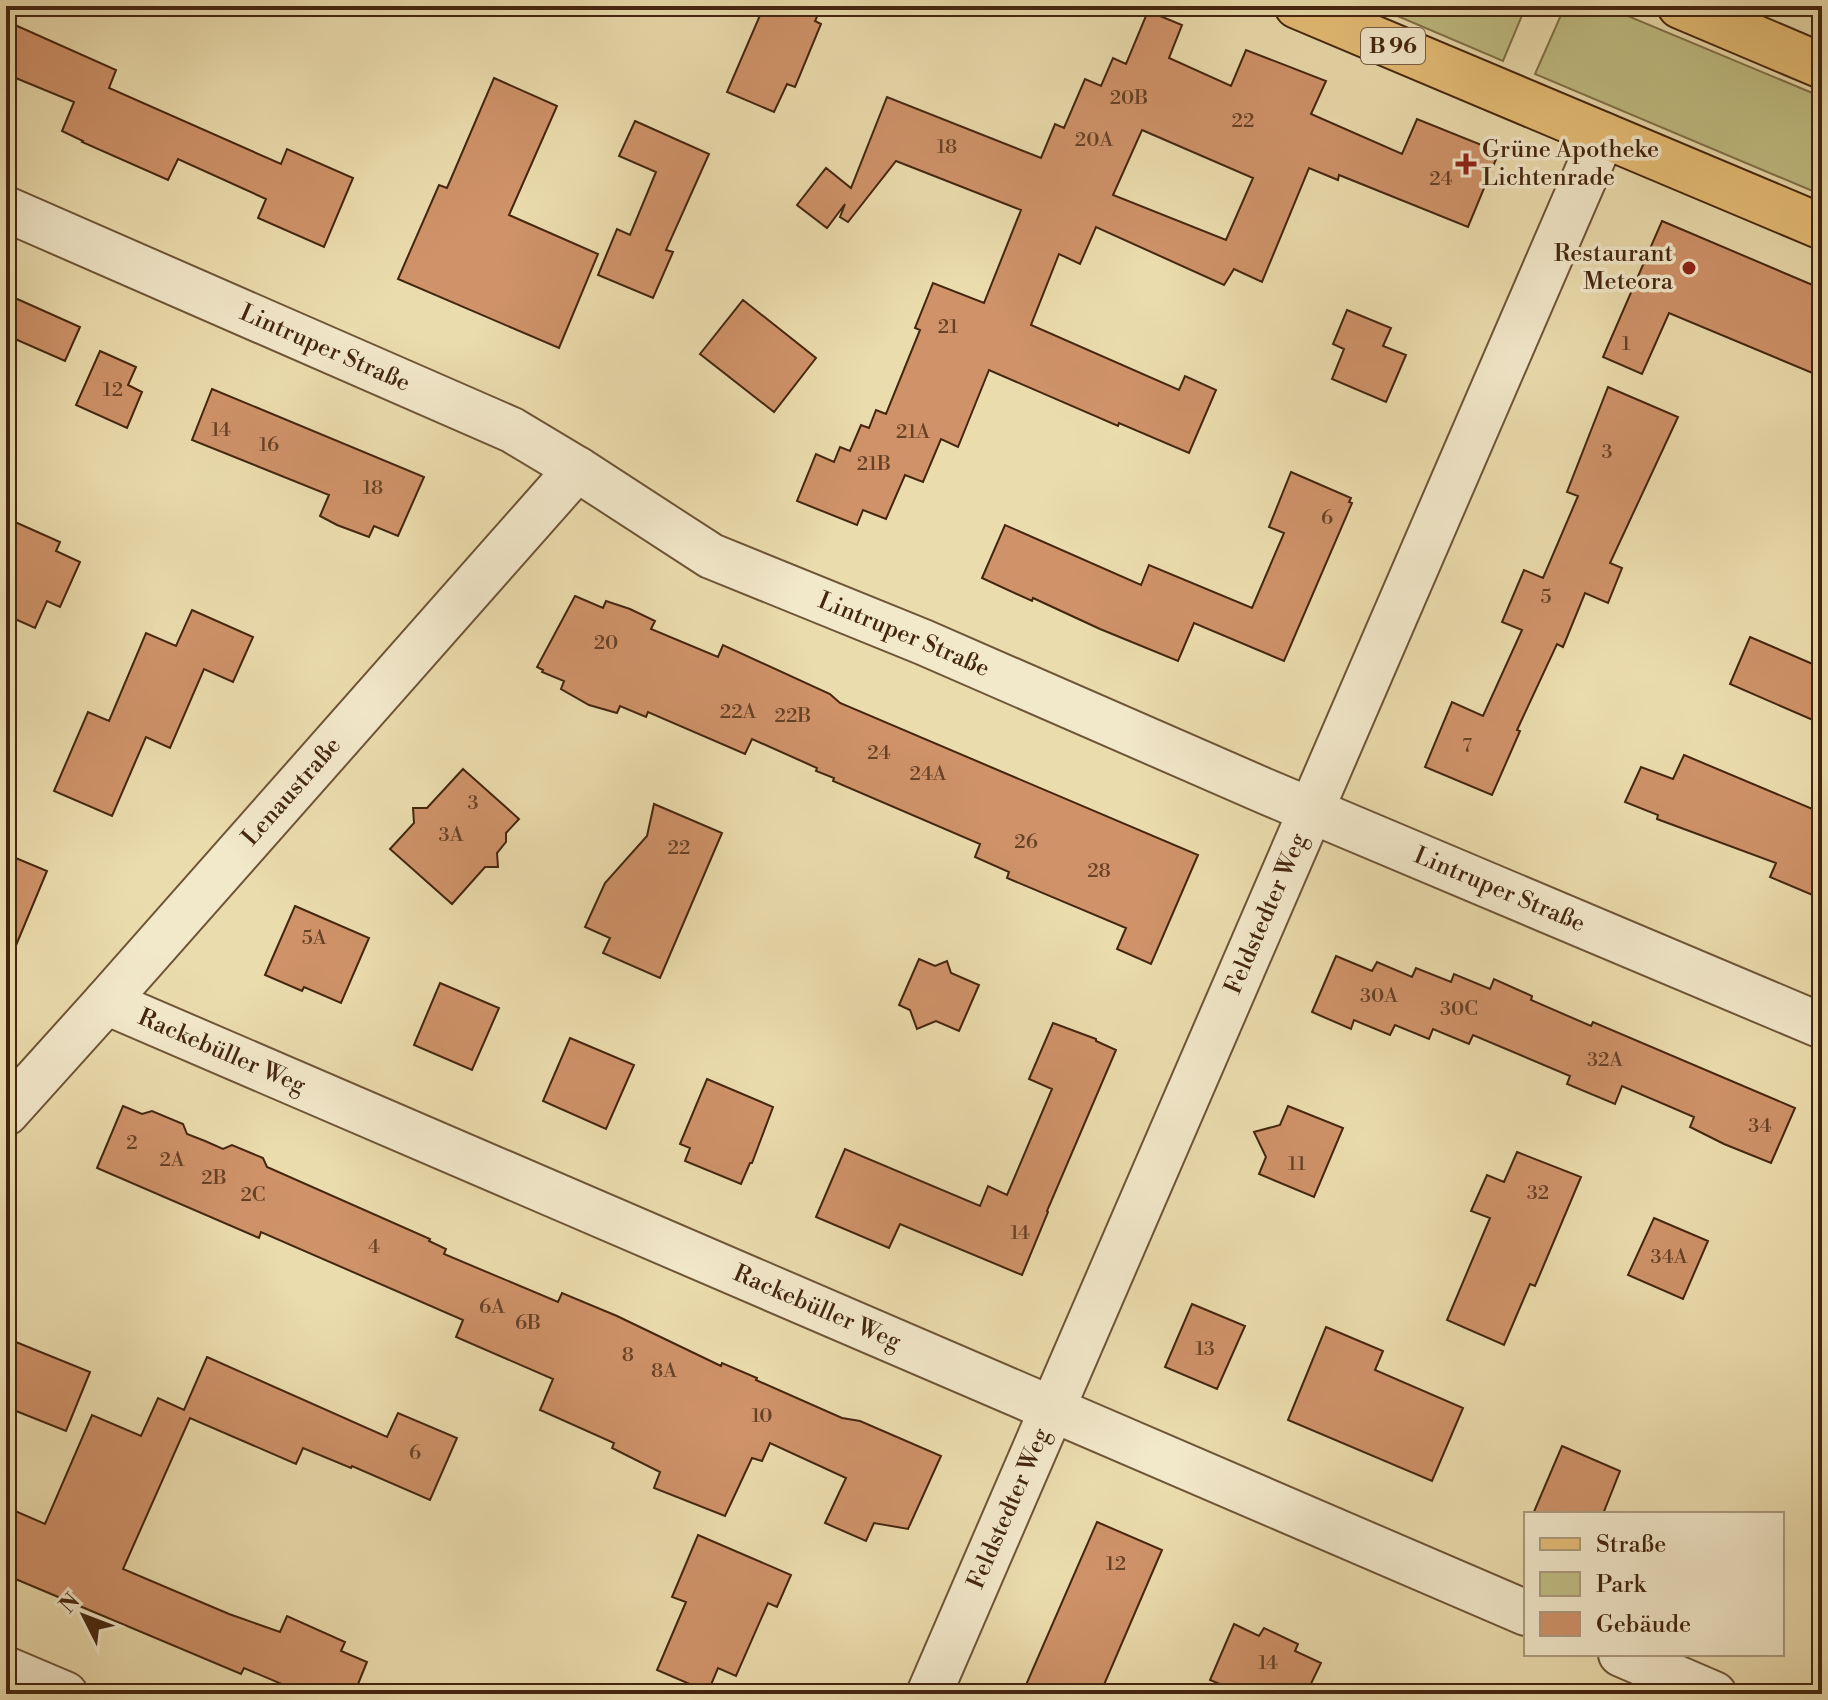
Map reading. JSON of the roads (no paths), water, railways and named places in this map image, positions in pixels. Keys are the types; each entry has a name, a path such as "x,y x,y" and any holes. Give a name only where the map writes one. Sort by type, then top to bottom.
{"main road":[{"name":"B 96","path":"1297,6 1822,227"},
{"path":"1707,11 1822,66"}],"street":[{"name":"Feldstedter Weg","path":"929,1694 1603,135"},
{"name":"Lintruper Straße","path":"6,209 512,430 711,556 923,642 1312,811 1822,1026"},
{"name":"Lenaustraße","path":"6,1113 577,469"},
{"name":"Rackebüller Weg","path":"106,1002 1524,1612"},
{"path":"1626,1656 1714,1694"},
{"path":"6,1669 65,1694"}],"place":[{"name":"Grüne Apotheke Lichtenrade","path":"1466,164"},
{"name":"Restaurant Meteora","path":"1689,268"}]}
